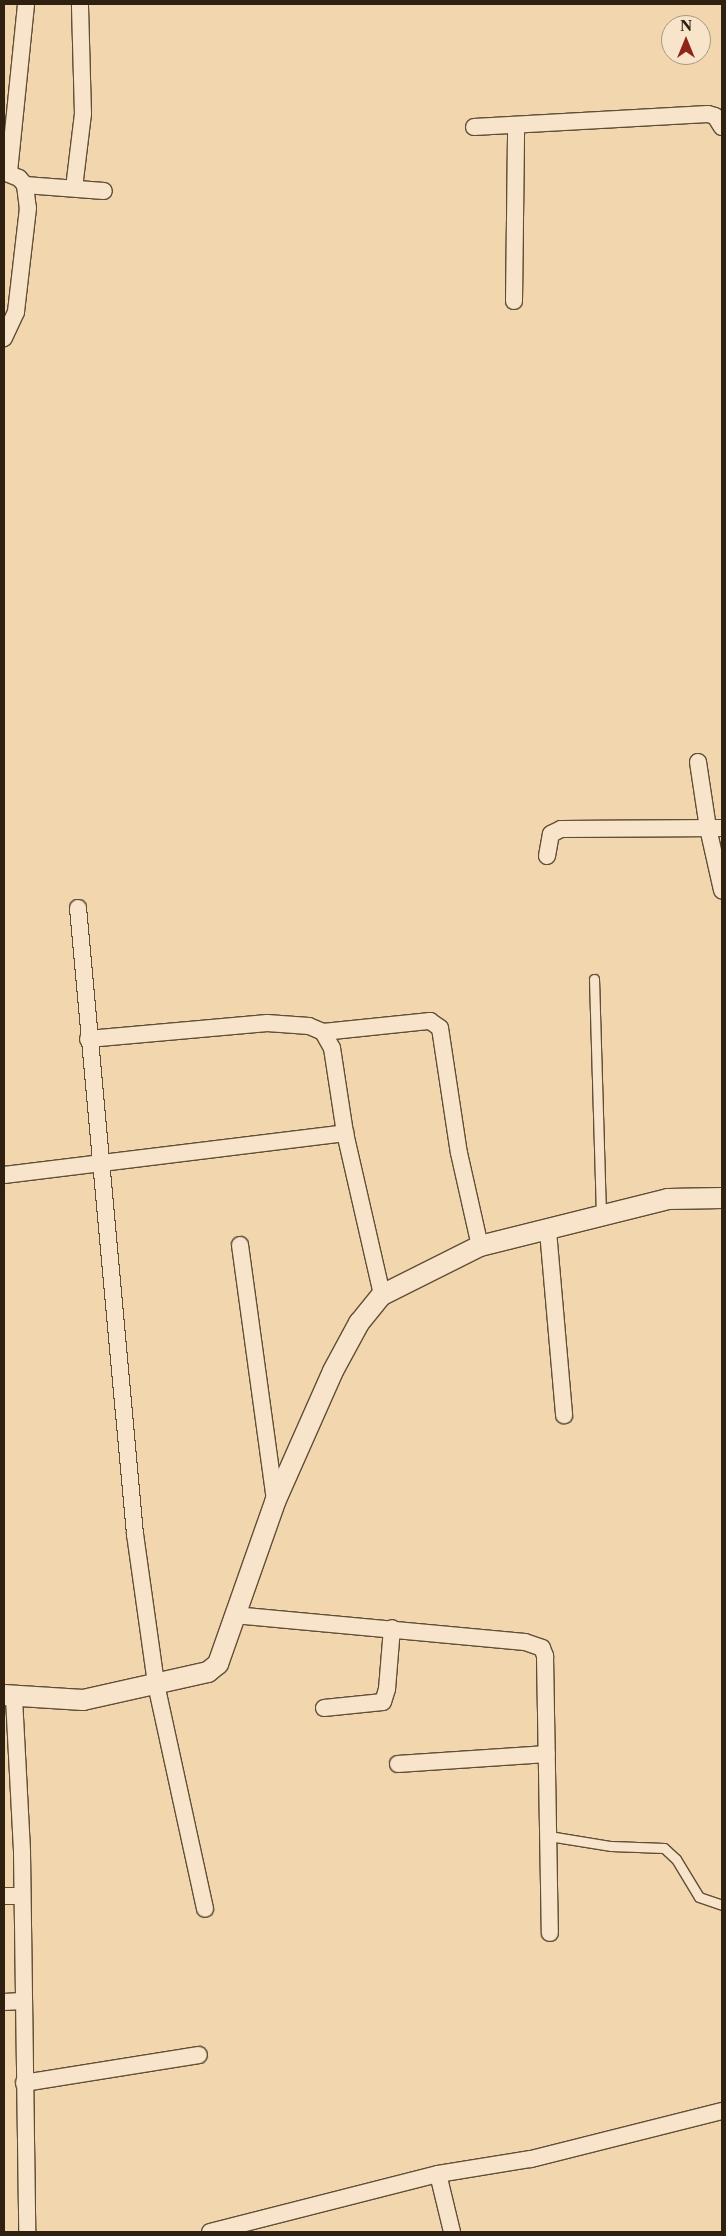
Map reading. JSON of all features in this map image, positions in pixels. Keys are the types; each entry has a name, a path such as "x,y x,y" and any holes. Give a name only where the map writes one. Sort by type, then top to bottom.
{"street":[{"path":"26,4 6,172 25,186 74,188 104,192"},
{"path":"74,188 84,97 80,4"},
{"path":"474,128 708,114 715,116 722,127"},
{"path":"514,300 516,125"},
{"path":"4,338 16,312 19,293 28,208 25,186"},
{"path":"698,762 715,828 722,890"},
{"path":"547,856 551,834 561,829 715,828"},
{"path":"78,908 88,1039 102,1163 135,1534 156,1684 205,1909"},
{"path":"88,1039 267,1023 309,1026 323,1032 430,1021 440,1028 458,1152 480,1246"},
{"path":"323,1032 332,1048 345,1133 382,1295"},
{"path":"4,1175 345,1133"},
{"path":"27,2232 22,2001 22,1896 9,1696 83,1700 208,1672 218,1664 274,1502 333,1371 359,1323 382,1295 480,1246 548,1231 601,1214 668,1199 722,1198"},
{"path":"548,1231 564,1414"},
{"path":"240,1245 274,1502"},
{"path":"234,1615 392,1628 526,1642 542,1648 545,1656 550,1933"},
{"path":"324,1708 383,1702 387,1689 392,1628"},
{"path":"398,1764 547,1754"},
{"path":"4,1896 22,1896"},
{"path":"4,2002 22,2001"},
{"path":"24,2083 200,2055"},
{"path":"210,2232 438,2174 531,2159 722,2111"},
{"path":"438,2174 452,2232"}],"lane":[{"path":"594,979 601,1214"},
{"path":"548,1836 611,1846 664,1848 676,1860 700,1896 722,1905"}]}
